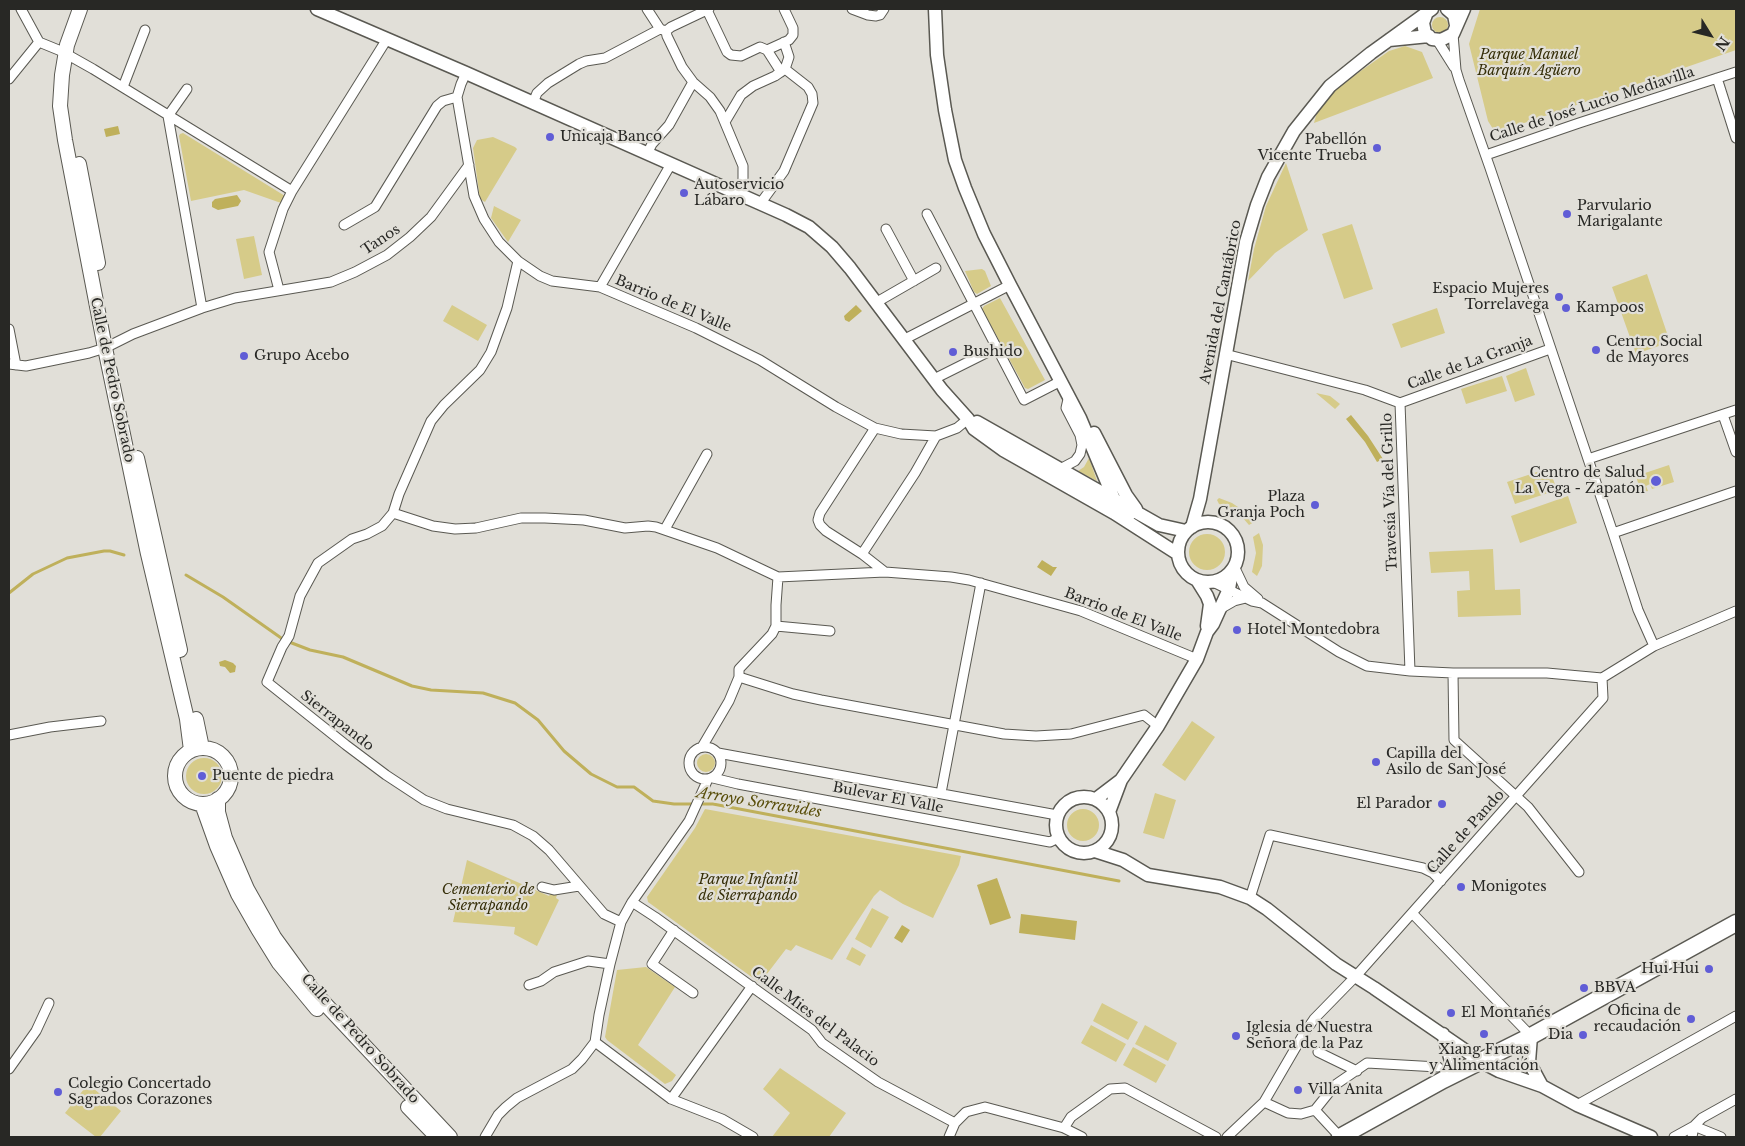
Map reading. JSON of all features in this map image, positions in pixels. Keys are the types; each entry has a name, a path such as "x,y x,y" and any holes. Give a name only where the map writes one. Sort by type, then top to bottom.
{"highway":[{"path":"1340,1137 1455,1074 1531,1036 1736,923"}],"main road":[{"name":"Calle de Pedro Sobrado","path":"80,9 69,36 69,56 60,106 74,188 108,347 148,554 186,720 197,749"},
{"name":"Calle de Pedro Sobrado","path":"69,56 91,9"},
{"path":"321,9 738,194 799,222 817,233 841,257 974,429 996,445 1178,550"},
{"path":"935,9 937,55 955,160 972,208 1010,285 1069,395 1114,499 1125,512 1178,550"},
{"path":"1447,9 1454,15 1455,30"},
{"path":"1389,40 1433,38 1441,40 1455,30 1464,9"},
{"path":"1430,10 1423,23 1425,32 1433,38"},
{"name":"Avenida del Cantábrico","path":"1189,529 1200,499 1246,242 1268,177 1294,131 1330,86 1430,10"},
{"path":"1080,418 1092,429 1126,495 1139,513"},
{"path":"968,419 979,422 1003,438 1159,525 1189,529 1206,522 1215,523 1227,529 1235,540 1238,553 1229,589 1213,624 1207,632 1197,659 1158,726 1121,780 1109,812"},
{"path":"1200,499 1206,512 1215,523"},
{"path":"1189,529 1178,550 1180,564 1185,572 1197,580 1213,582 1224,578 1233,568"},
{"path":"1197,580 1210,604 1206,622 1207,632"},
{"path":"197,749 211,749 219,753 225,760 231,776 225,793 218,799 202,804 192,802 184,797 175,781 175,772 178,763 184,756 197,749"},
{"path":"1096,799 1121,780"},
{"path":"1080,797 1096,799 1109,812 1112,821 1109,839 1103,846 1087,854 1070,850 1058,838 1055,823 1057,815 1061,808 1073,799 1080,797"},
{"name":"Calle de Pedro Sobrado","path":"218,799 219,818 225,838 247,889 274,937 314,992 450,1137"},
{"name":"Calle de Pedro Sobrado","path":"202,804 217,846 238,894 279,963 304,995 437,1137"},
{"path":"1109,839 1123,860"},
{"path":"1095,851 1123,860 1148,875 1220,887 1250,898 1270,911 1336,964 1443,1034 1482,1062 1542,1086 1577,1105 1651,1137"},
{"path":"1443,1034 1455,1074"},
{"path":"1531,1036 1529,1062 1542,1086"}],"street":[{"path":"22,9 39,42 69,56 123,87 292,191"},
{"path":"647,9 667,36 672,48 693,82 715,103 725,122 743,166 743,180 738,194"},
{"path":"533,102 537,93 565,72 586,61 605,58 708,9 727,52 731,55 741,56 784,42 791,38 794,30 784,9"},
{"path":"852,9 876,16 884,9"},
{"path":"123,87 145,30"},
{"path":"1455,30 1456,70"},
{"path":"1433,38 1456,70 1614,533 1638,610 1654,646"},
{"path":"279,290 269,252 283,209 292,191 387,39"},
{"path":"9,79 39,42"},
{"path":"725,122 740,94 783,71 789,57 784,42"},
{"path":"760,204 784,171 813,103 812,94 808,87 783,71 764,48"},
{"name":"Calle de José Lucio Mediavilla","path":"1486,155 1736,72"},
{"path":"393,513 399,494 431,421 444,405 480,370 492,352 507,308 518,261 499,242 484,219 474,196 457,97 466,73"},
{"path":"1717,78 1736,138"},
{"path":"647,154 652,144 669,126 693,82"},
{"path":"187,89 168,116 202,308"},
{"path":"344,226 375,207 437,106 443,101 457,97"},
{"path":"600,287 671,164"},
{"name":"Tanos","path":"13,365 26,366 108,347 133,334 202,308 235,298 331,282 355,272 386,255 410,237 431,217 468,165"},
{"path":"927,214 1024,400 1061,381"},
{"path":"886,229 914,281"},
{"name":"Barrio de El Valle","path":"518,261 540,276 552,281 600,287 675,318 733,345 836,407 875,428 901,434 936,436 957,428 968,419"},
{"path":"877,302 936,268"},
{"path":"905,339 1010,285"},
{"path":"9,329 13,365"},
{"path":"934,379 996,348"},
{"name":"Calle de La Granja","path":"1400,403 1550,349"},
{"name":"Travesía Vía del Grillo","path":"1225,354 1365,390 1400,403 1410,671"},
{"path":"1060,469 1075,461 1080,454 1082,445 1077,428 1066,408 1069,395"},
{"path":"1588,459 1736,410"},
{"path":"1723,415 1736,452"},
{"path":"875,428 820,513 818,520 826,531 886,572"},
{"path":"862,554 915,473 936,436"},
{"path":"665,529 707,454"},
{"path":"1614,533 1736,491"},
{"name":"Barrio de El Valle","path":"393,513 433,526 456,529 476,528 522,518 584,520 625,528 648,526 665,529 717,548 778,577 886,572 951,576 1081,611 1197,659"},
{"name":"Sierrapando","path":"393,513 382,526 352,539 318,563 300,596 289,636 282,647 267,682 307,716 386,775 424,800 447,809 513,825 533,836 549,850 604,914 621,922"},
{"path":"1233,568 1244,587 1262,603 1339,652 1367,666 1410,671 1453,673 1547,672 1602,678 1654,646 1736,611"},
{"path":"700,794 695,776 690,768 690,760 694,752 702,747 729,701 740,677 739,669 772,634 776,626 778,577"},
{"path":"1213,582 1246,598 1262,603"},
{"path":"941,793 981,583"},
{"path":"1219,609 1246,598"},
{"path":"776,626 830,631"},
{"path":"1453,673 1454,740 1528,807 1579,872"},
{"path":"740,677 794,694 821,700 1004,734 1053,736 1071,734 1144,715 1158,726"},
{"name":"Calle de Pando","path":"1227,1137 1264,1102 1314,1019 1356,976 1603,698 1602,678"},
{"path":"9,735 50,727 101,721"},
{"path":"485,1137 491,1125 506,1107 517,1098 572,1068 595,1042 610,964 621,922 632,902 694,814 700,794 710,779 718,774 722,766 721,758 716,751 714,728"},
{"name":"Bulevar El Valle","path":"702,747 1057,815"},
{"name":"Bulevar El Valle","path":"695,776 700,779 738,784 1036,840 1050,842 1058,838"},
{"path":"1250,898 1270,835 1423,868 1433,873 1441,881"},
{"path":"542,888 554,890 579,886"},
{"name":"Calle Mies del Palacio","path":"632,902 752,986 814,1032 822,1043 878,1082 955,1123"},
{"path":"1412,913 1531,1036"},
{"path":"674,930 652,964 693,993"},
{"path":"529,986 541,981 554,972 588,960 610,964"},
{"path":"671,1099 752,986"},
{"path":"9,1069 36,1031 49,1003"},
{"path":"1577,1105 1736,1016"},
{"path":"595,1042 671,1099 722,1119 753,1137"},
{"path":"1318,1052 1357,1070"},
{"path":"1264,1102 1288,1113 1301,1114 1315,1110 1335,1085 1367,1063 1438,1067"},
{"path":"1064,1128 1071,1117 1110,1090 1125,1088 1216,1137"},
{"path":"1674,1137 1694,1126 1702,1118 1736,1099"},
{"path":"950,1137 955,1123 966,1112 985,1107 1064,1128 1082,1137"},
{"path":"1315,1110 1340,1137"},
{"path":"1692,1137 1694,1126"},
{"path":"1694,1126 1720,1137"}],"green space":[{"name":"Parque Manuel Barquín Agüero","path":"1480,9 1736,9 1736,50 1501,131 1493,129 1488,121 1469,44"},
{"path":"1437,17 1443,17 1448,22 1446,31 1437,33 1432,28 1432,22"},
{"path":"1405,46 1422,52 1433,78 1314,123 1317,112 1338,87 1389,51"},
{"path":"183,133 285,196 281,203 244,190 191,201 179,136"},
{"path":"493,137 517,149 485,202 480,199 473,148 477,140"},
{"path":"1286,163 1308,230 1275,253 1248,281 1254,249 1266,206"},
{"path":"494,206 521,220 508,242 491,218"},
{"path":"1352,224 1373,289 1344,299 1322,234"},
{"path":"254,236 262,275 244,279 236,239"},
{"path":"982,269 985,271 991,286 977,294 974,292 965,271"},
{"path":"1647,274 1670,342 1636,354 1612,287"},
{"path":"1000,298 1045,380 1028,389 1025,388 982,309 984,306"},
{"path":"452,305 487,325 478,341 443,321"},
{"path":"1437,308 1445,333 1401,348 1392,324"},
{"path":"1526,368 1535,395 1515,402 1506,376"},
{"path":"1502,376 1507,391 1466,404 1461,389"},
{"path":"1316,393 1330,396 1340,404 1335,409"},
{"path":"1089,458 1097,481 1078,471 1084,467"},
{"path":"1669,465 1674,482 1652,489 1650,484 1646,486 1648,491 1641,493 1636,476"},
{"path":"1549,468 1557,490 1515,504 1507,482"},
{"path":"1568,496 1577,523 1520,543 1511,516"},
{"path":"1219,498 1241,509 1254,522 1249,525 1242,517 1219,504 1217,500"},
{"path":"1259,533 1263,545 1262,566 1257,576 1252,572 1256,553 1253,537"},
{"path":"1207,534 1214,535 1220,539 1224,545 1224,559 1220,565 1214,569 1207,570 1200,569 1194,565 1190,559 1189,552 1190,545 1194,539 1200,535"},
{"path":"1493,549 1495,590 1520,589 1521,615 1458,617 1457,591 1470,590 1469,571 1431,573 1429,552"},
{"path":"1192,721 1215,737 1185,781 1162,765"},
{"path":"706,754 712,757 715,763 712,769 706,772 700,769 697,763 700,757"},
{"path":"204,758 211,759 217,763 221,769 221,783 217,789 211,793 204,794 197,793 191,789 187,783 186,776 187,769 191,763 197,759"},
{"path":"1155,793 1176,800 1164,839 1143,833"},
{"name":"Parque Infantil de Sierrapando","path":"705,809 961,856 959,865 933,918 903,904 880,890 874,896 832,960 796,945 791,951 786,949 760,983 648,902 647,897 695,828"},
{"path":"1083,809 1095,813 1099,825 1095,837 1083,841 1071,837 1067,825 1071,813"},
{"name":"Cementerio de Sierrapando","path":"467,860 549,896 551,893 557,895 556,898 559,900 537,946 514,934 515,927 453,922"},
{"path":"872,908 889,917 871,948 855,939"},
{"path":"852,947 866,955 860,966 846,959"},
{"path":"646,967 675,987 638,1045 676,1075 672,1081 665,1084 605,1037 617,970"},
{"path":"1102,1003 1138,1022 1128,1040 1093,1021"},
{"path":"1091,1025 1126,1044 1116,1062 1081,1043"},
{"path":"1145,1025 1177,1043 1168,1061 1135,1044"},
{"path":"1133,1047 1166,1065 1156,1083 1123,1065"},
{"path":"780,1068 846,1113 829,1137 772,1137 790,1113 763,1089"},
{"path":"88,1084 121,1111 100,1137 96,1137 65,1113"}],"shaded area":[{"path":"118,126 120,134 106,137 104,129"},
{"path":"237,195 241,201 238,206 218,210 212,207 212,202 215,199"},
{"path":"856,305 862,311 849,322 845,320 844,316"},
{"path":"1351,415 1383,459 1377,462 1365,442 1346,419"},
{"path":"1042,560 1053,567 1057,567 1051,576 1037,567"},
{"path":"225,660 236,666 235,672 230,673 225,667 220,666 219,662"},
{"path":"997,878 1011,918 990,925 977,885"},
{"path":"1021,914 1077,921 1075,940 1019,933"},
{"path":"902,925 910,930 902,943 894,938"}],"waterway":[{"name":"Arroyo Sorravides","path":"9,593 33,574 67,558 104,551 124,555"},
{"name":"Arroyo Sorravides","path":"186,575 223,597 284,640 310,650 343,657 412,686 431,690 483,693 515,703 538,720 564,751 591,774 617,787 634,787 653,801 674,804 713,804 1119,881"}],"place":[{"name":"Unicaja Banco","path":"550,137"},
{"name":"Pabellón Vicente Trueba","path":"1377,148"},
{"name":"Autoservicio Lábaro","path":"684,193"},
{"name":"Parvulario Marigalante","path":"1567,214"},
{"name":"Espacio Mujeres Torrelavega","path":"1559,297"},
{"name":"Kampoos","path":"1566,308"},
{"name":"Centro Social de Mayores","path":"1596,350"},
{"name":"Bushido","path":"953,352"},
{"name":"Grupo Acebo","path":"244,356"},
{"name":"Centro de Salud La Vega - Zapatón","path":"1656,481"},
{"name":"Plaza Granja Poch","path":"1315,505"},
{"name":"Hotel Montedobra","path":"1237,630"},
{"name":"Capilla del Asilo de San José","path":"1376,762"},
{"name":"Puente de piedra","path":"202,776"},
{"name":"El Parador","path":"1442,804"},
{"name":"Monigotes","path":"1461,887"},
{"name":"Hui Hui","path":"1709,969"},
{"name":"BBVA","path":"1584,988"},
{"name":"El Montañés","path":"1451,1013"},
{"name":"Oficina de recaudación","path":"1691,1019"},
{"name":"Xiang Frutas y Alimentación","path":"1484,1034"},
{"name":"Dia","path":"1583,1035"},
{"name":"Iglesia de Nuestra Señora de la Paz","path":"1236,1036"},
{"name":"Villa Anita","path":"1298,1090"},
{"name":"Colegio Concertado Sagrados Corazones","path":"58,1092"}]}
